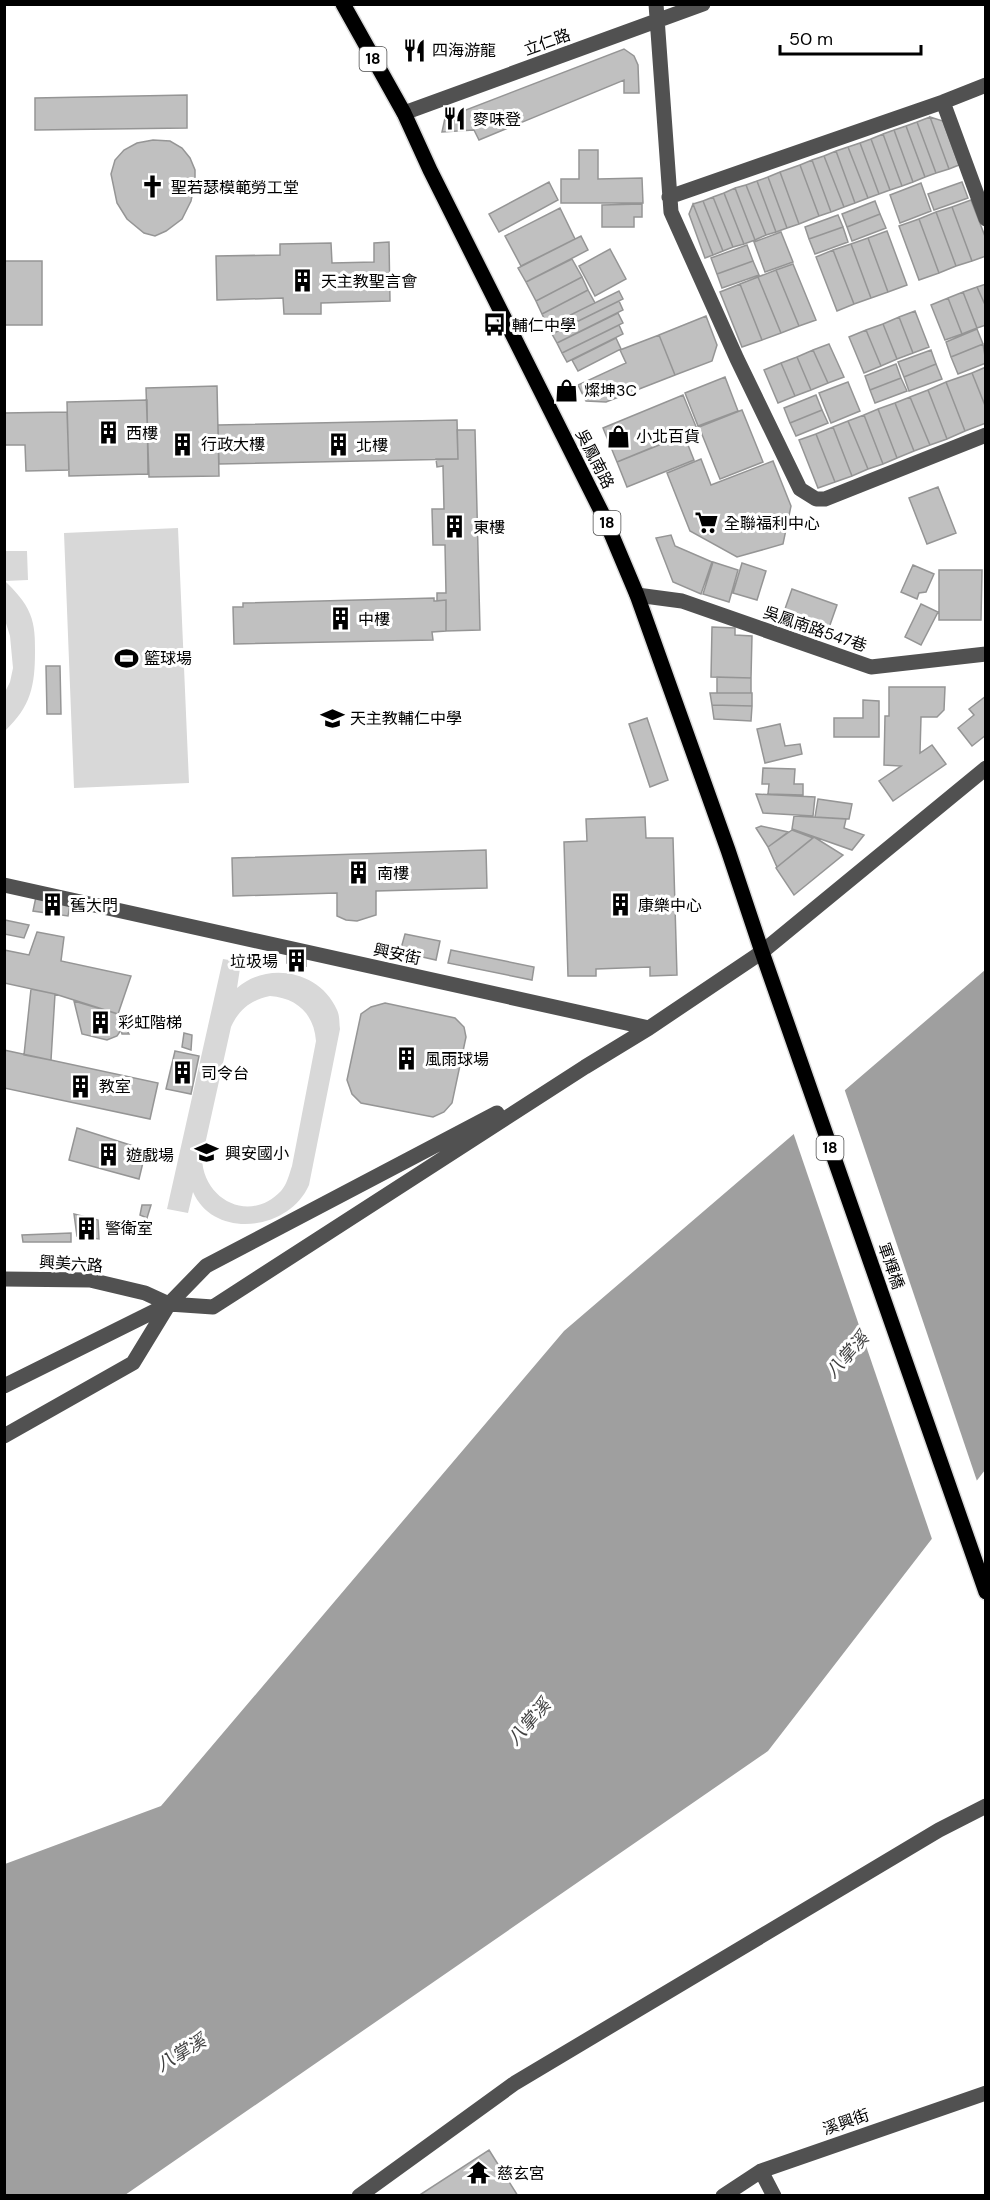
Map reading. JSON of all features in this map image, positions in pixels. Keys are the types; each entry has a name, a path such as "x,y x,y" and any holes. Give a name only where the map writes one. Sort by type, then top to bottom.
{"main road":[{"name":"吳鳳南路","path":"343,4 404,113 480,271 605,519 637,595 762,952"},
{"name":"軍輝橋","path":"762,952 986,1592"}],"street":[{"path":"656,4 671,212 737,359 801,489 816,499 825,499 986,435"},
{"name":"立仁路","path":"404,113 703,4"},
{"path":"669,197 986,85"},
{"path":"943,102 982,200 986,219"},
{"name":"吳鳳南路547巷","path":"637,595 682,601 871,668 986,654"},
{"path":"4,1386 168,1304 213,1307 649,1028 762,952 986,768"},
{"name":"興安街","path":"4,885 649,1028"},
{"path":"4,1436 133,1364 168,1304 206,1266 585,1067"},
{"name":"興美六路","path":"4,1279 90,1280 145,1293 168,1304"},
{"path":"359,2196 515,2083 939,1830 986,1806"},
{"name":"溪興街","path":"723,2196 761,2171 986,2093"},
{"path":"761,2171 774,2196"}],"shaded area":[{"name":"籃球場","path":"178,528 189,783 74,788 64,533"},
{"path":"5,551 27,551 28,580 5,581"},
{"path":"5,581 23,600 28,609 34,628 35,651 30,695 21,713 5,731 5,692 13,668 10,636 5,620"},
{"path":"223,959 241,962 237,988 263,975 278,973 292,974 319,986 337,1010 340,1029 309,1185 299,1200 285,1212 269,1220 251,1224 234,1223 217,1218 203,1207 193,1192 188,1213 167,1209","holes":["270,996 280,997 296,1004 308,1015 315,1031 316,1041 292,1166 286,1182 281,1191 269,1201 256,1206 243,1206 230,1203 210,1186 204,1173 202,1158 231,1027 242,1010 251,1003"]}],"water":[{"name":"八掌溪","path":"985,970 985,1470 768,1751 125,2195 5,2196 5,1864 161,1806 564,1331"}],"pier":[{"path":"844,1088 978,1484 933,1542 793,1132"}],"building":[{"path":"624,49 634,56 638,65 639,93 624,93 624,80 479,140 474,130 442,132 445,118"},
{"path":"187,95 187,128 35,130 35,98"},
{"path":"930,117 949,169 936,173 917,122"},
{"path":"930,117 943,121 959,165 949,169"},
{"path":"917,122 936,173 925,177 906,126"},
{"path":"906,126 925,177 913,182 894,130"},
{"path":"894,130 913,182 902,186 883,134"},
{"path":"883,134 902,186 890,190 871,139"},
{"path":"871,139 890,190 879,194 860,143"},
{"name":"聖若瑟模範勞工堂","path":"153,140 170,141 182,148 190,158 195,170 191,201 182,219 155,236 144,233 127,219 117,203 111,174 115,160 124,150 137,143"},
{"path":"860,143 879,194 868,198 848,147"},
{"path":"848,147 868,198 855,203 836,151"},
{"path":"579,150 598,150 598,179 642,178 643,203 561,203 561,179 579,179"},
{"path":"836,151 855,203 844,207 824,156"},
{"path":"824,156 844,207 831,212 812,160"},
{"path":"812,160 831,212 819,216 800,165"},
{"path":"800,165 819,216 799,224 780,172"},
{"path":"780,172 799,224 787,228 768,177"},
{"path":"768,177 787,228 776,232 757,181"},
{"path":"757,181 776,232 766,235 746,185"},
{"path":"549,182 558,200 499,232 489,214"},
{"path":"962,182 968,198 934,210 928,194"},
{"path":"921,183 931,211 900,223 890,195"},
{"path":"746,185 766,235 755,240 735,188"},
{"path":"735,188 755,240 744,244 724,193"},
{"path":"724,193 744,244 733,247 713,197"},
{"path":"713,197 733,247 723,251 703,201"},
{"path":"971,200 986,239 986,256 972,261 952,207"},
{"path":"703,201 723,251 713,255 693,204"},
{"path":"875,201 880,214 847,227 842,214"},
{"path":"642,204 642,217 634,217 634,227 602,227 602,205"},
{"path":"693,204 713,255 705,258 689,214"},
{"path":"952,207 972,261 956,266 936,212"},
{"path":"560,208 575,239 521,266 505,236"},
{"path":"936,212 956,266 939,273 919,219"},
{"path":"880,214 886,228 852,241 847,227"},
{"path":"838,215 843,227 809,239 805,227"},
{"path":"919,219 939,273 919,280 899,226"},
{"path":"843,227 848,242 815,254 809,239"},
{"path":"887,231 907,285 888,292 868,238"},
{"path":"781,232 793,262 765,272 754,242"},
{"path":"581,236 588,250 526,282 518,268"},
{"path":"868,238 888,292 871,298 851,244"},
{"name":"天主教聖言會","path":"389,242 390,301 321,303 321,314 284,314 283,298 217,300 216,256 280,255 280,244 331,243 332,263 374,262 374,243"},
{"path":"851,244 871,298 854,304 833,250"},
{"path":"747,245 753,261 717,274 711,258"},
{"path":"610,249 626,279 595,296 579,266"},
{"path":"833,250 854,304 837,311 816,257"},
{"path":"572,259 582,277 536,301 526,282"},
{"path":"4,261 42,261 42,325 4,325"},
{"path":"753,261 759,275 722,288 717,274"},
{"path":"793,264 816,320 799,326 776,270"},
{"path":"776,270 799,326 781,333 758,277"},
{"path":"582,277 588,290 542,314 536,301"},
{"path":"758,277 781,333 762,340 740,284"},
{"path":"740,284 762,340 742,347 720,292"},
{"path":"986,284 986,307 977,287"},
{"path":"977,287 986,307 986,325 977,328 963,292"},
{"path":"588,290 595,303 548,326 542,314"},
{"path":"619,291 623,299 552,334 548,326"},
{"path":"963,292 977,328 962,334 948,298"},
{"path":"948,298 962,334 945,340 931,305"},
{"path":"619,301 623,310 557,343 552,334"},
{"path":"915,311 929,347 913,353 899,317"},
{"path":"618,313 623,323 562,353 557,343"},
{"path":"706,316 717,345 712,361 675,375 659,335"},
{"path":"899,317 913,353 897,359 883,324"},
{"path":"883,324 897,359 881,366 866,330"},
{"path":"619,325 623,334 567,362 562,353"},
{"path":"977,329 983,344 951,357 946,342"},
{"path":"866,330 881,366 864,373 849,337"},
{"path":"659,335 675,375 606,402 586,401 578,385 626,363 620,350"},
{"path":"616,338 621,349 578,371 572,360"},
{"path":"829,344 844,377 828,383 813,350"},
{"path":"983,344 986,363 958,374 951,357"},
{"path":"813,350 828,383 811,390 797,357"},
{"path":"931,350 936,364 904,377 898,362"},
{"path":"797,357 811,390 795,396 781,363"},
{"path":"781,363 795,396 778,403 764,370"},
{"path":"896,364 901,378 870,390 865,376"},
{"path":"936,364 942,379 909,391 904,377"},
{"path":"986,367 986,408 972,373"},
{"path":"972,373 986,408 986,423 965,431 946,382"},
{"path":"725,377 738,411 698,426 685,393"},
{"path":"901,378 907,391 875,403 870,390"},
{"path":"848,382 860,411 831,423 819,393"},
{"path":"946,382 965,431 947,439 928,390"},
{"name":"行政大樓","path":"217,386 219,476 149,477 146,388"},
{"path":"928,390 947,439 930,445 910,397"},
{"path":"683,395 697,429 617,462 603,428"},
{"path":"816,395 822,410 790,423 784,408"},
{"path":"910,397 930,445 914,451 895,403"},
{"name":"西樓","path":"147,400 148,474 69,476 67,402"},
{"path":"895,403 914,451 897,458 878,409"},
{"path":"878,409 897,458 883,464 864,415"},
{"path":"742,410 763,462 720,479 699,427"},
{"path":"822,410 828,423 796,436 790,423"},
{"path":"67,412 69,470 26,471 25,445 4,445 4,413"},
{"path":"864,415 883,464 868,469 848,421"},
{"name":"北樓","path":"457,420 458,459 219,464 218,425"},
{"path":"848,421 868,469 852,476 833,427"},
{"path":"833,427 852,476 835,482 816,434"},
{"name":"東樓","path":"457,430 475,430 480,630 446,631 446,600 437,601 437,593 446,593 445,545 433,545 432,509 444,509 443,466 437,467 436,459 458,459"},
{"path":"816,434 835,482 818,488 799,440"},
{"path":"684,435 694,460 627,487 617,462"},
{"path":"701,459 711,485 773,461 791,506 783,544 737,557 690,531 667,473"},
{"path":"938,487 956,533 927,544 909,498"},
{"path":"671,535 675,546 712,562 701,594 673,582 656,538"},
{"path":"713,562 738,570 729,602 703,594"},
{"path":"742,563 766,571 757,600 733,593"},
{"path":"913,565 934,574 926,592 919,593 917,599 901,592"},
{"path":"939,570 982,570 981,620 939,620"},
{"path":"792,589 837,605 825,639 780,623"},
{"name":"中樓","path":"434,598 434,601 446,600 446,631 432,632 433,640 234,644 233,607 243,607 243,603"},
{"path":"921,604 938,612 921,645 905,637"},
{"path":"712,627 735,628 735,635 752,636 751,678 711,677"},
{"path":"46,666 60,666 61,714 47,714"},
{"path":"717,677 751,678 751,693 717,693"},
{"path":"889,687 945,687 944,710 937,717 921,717 920,753 932,745 946,764 893,801 879,781 901,766 884,765 885,716 889,716"},
{"path":"710,693 752,693 752,706 712,705"},
{"path":"986,696 986,735 972,746 958,728 974,715 969,709"},
{"path":"863,700 879,701 879,737 834,737 834,718 863,718"},
{"path":"712,705 752,706 751,721 714,719"},
{"path":"647,718 668,780 650,787 629,724"},
{"path":"780,724 785,746 800,744 802,754 765,763 757,729"},
{"path":"763,768 795,769 794,784 803,784 803,795 768,794 769,784 762,784"},
{"path":"756,794 815,797 813,816 763,813"},
{"path":"818,799 852,804 849,819 815,817"},
{"path":"794,816 846,819 844,828 864,835 852,850 792,829"},
{"name":"康樂中心","path":"645,817 646,838 673,838 677,975 650,976 650,967 596,969 596,976 568,976 564,842 587,841 586,819"},
{"path":"761,826 788,832 768,847 756,828"},
{"path":"792,830 813,838 777,867 768,847"},
{"path":"814,837 843,855 794,895 776,868"},
{"name":"南樓","path":"486,850 487,888 376,891 376,915 357,921 337,916 337,893 233,896 232,858"},
{"name":"舊大門","path":"37,892 71,900 68,916 33,911"},
{"path":"5,920 29,925 24,938 4,934"},
{"path":"37,932 64,937 61,961 131,976 118,1014 55,994 4,983 4,950 29,955"},
{"path":"405,934 440,941 436,960 400,952"},
{"path":"451,950 534,967 532,980 448,963"},
{"name":"垃圾場","path":"287,956 306,959 306,966 287,963"},
{"path":"31,989 55,994 51,1060 24,1055"},
{"name":"彩虹階梯","path":"74,1001 118,1014 129,1034 122,1034 121,1030 117,1036 107,1040 82,1034"},
{"name":"風雨球場","path":"385,1003 455,1018 464,1027 466,1037 452,1103 444,1112 433,1117 361,1103 352,1094 347,1080 361,1014 371,1007"},
{"path":"184,1033 192,1035 191,1050 182,1047"},
{"name":"教室","path":"4,1050 158,1083 150,1119 4,1088"},
{"name":"司令台","path":"175,1051 199,1056 191,1094 166,1089"},
{"name":"遊戲場","path":"77,1128 146,1150 139,1179 69,1160"},
{"path":"142,1205 151,1205 147,1218 140,1215"},
{"name":"警衛室","path":"74,1214 98,1220 99,1239 77,1236"},
{"path":"71,1233 71,1242 23,1242 22,1235"},
{"name":"慈玄宮","path":"489,2150 518,2196 418,2196"}],"place":[{"name":"四海游龍","path":"414,50"},
{"name":"麥味登","path":"455,119"},
{"name":"聖若瑟模範勞工堂","path":"153,187"},
{"name":"天主教聖言會","path":"303,281"},
{"name":"輔仁中學","path":"494,325"},
{"name":"燦坤3C","path":"566,390"},
{"name":"西樓","path":"108,433"},
{"name":"小北百貨","path":"618,436"},
{"name":"行政大樓","path":"183,444"},
{"name":"北樓","path":"338,445"},
{"name":"全聯福利中心","path":"706,523"},
{"name":"東樓","path":"455,527"},
{"name":"中樓","path":"340,619"},
{"name":"籃球場","path":"126,658"},
{"name":"天主教輔仁中學","path":"332,718"},
{"name":"南樓","path":"359,873"},
{"name":"舊大門","path":"52,905"},
{"name":"康樂中心","path":"620,905"},
{"name":"垃圾場","path":"296,961"},
{"name":"彩虹階梯","path":"100,1022"},
{"name":"風雨球場","path":"407,1059"},
{"name":"司令台","path":"183,1073"},
{"name":"教室","path":"81,1086"},
{"name":"興安國小","path":"207,1153"},
{"name":"遊戲場","path":"108,1155"},
{"name":"警衛室","path":"87,1228"},
{"name":"慈玄宮","path":"479,2173"}]}
